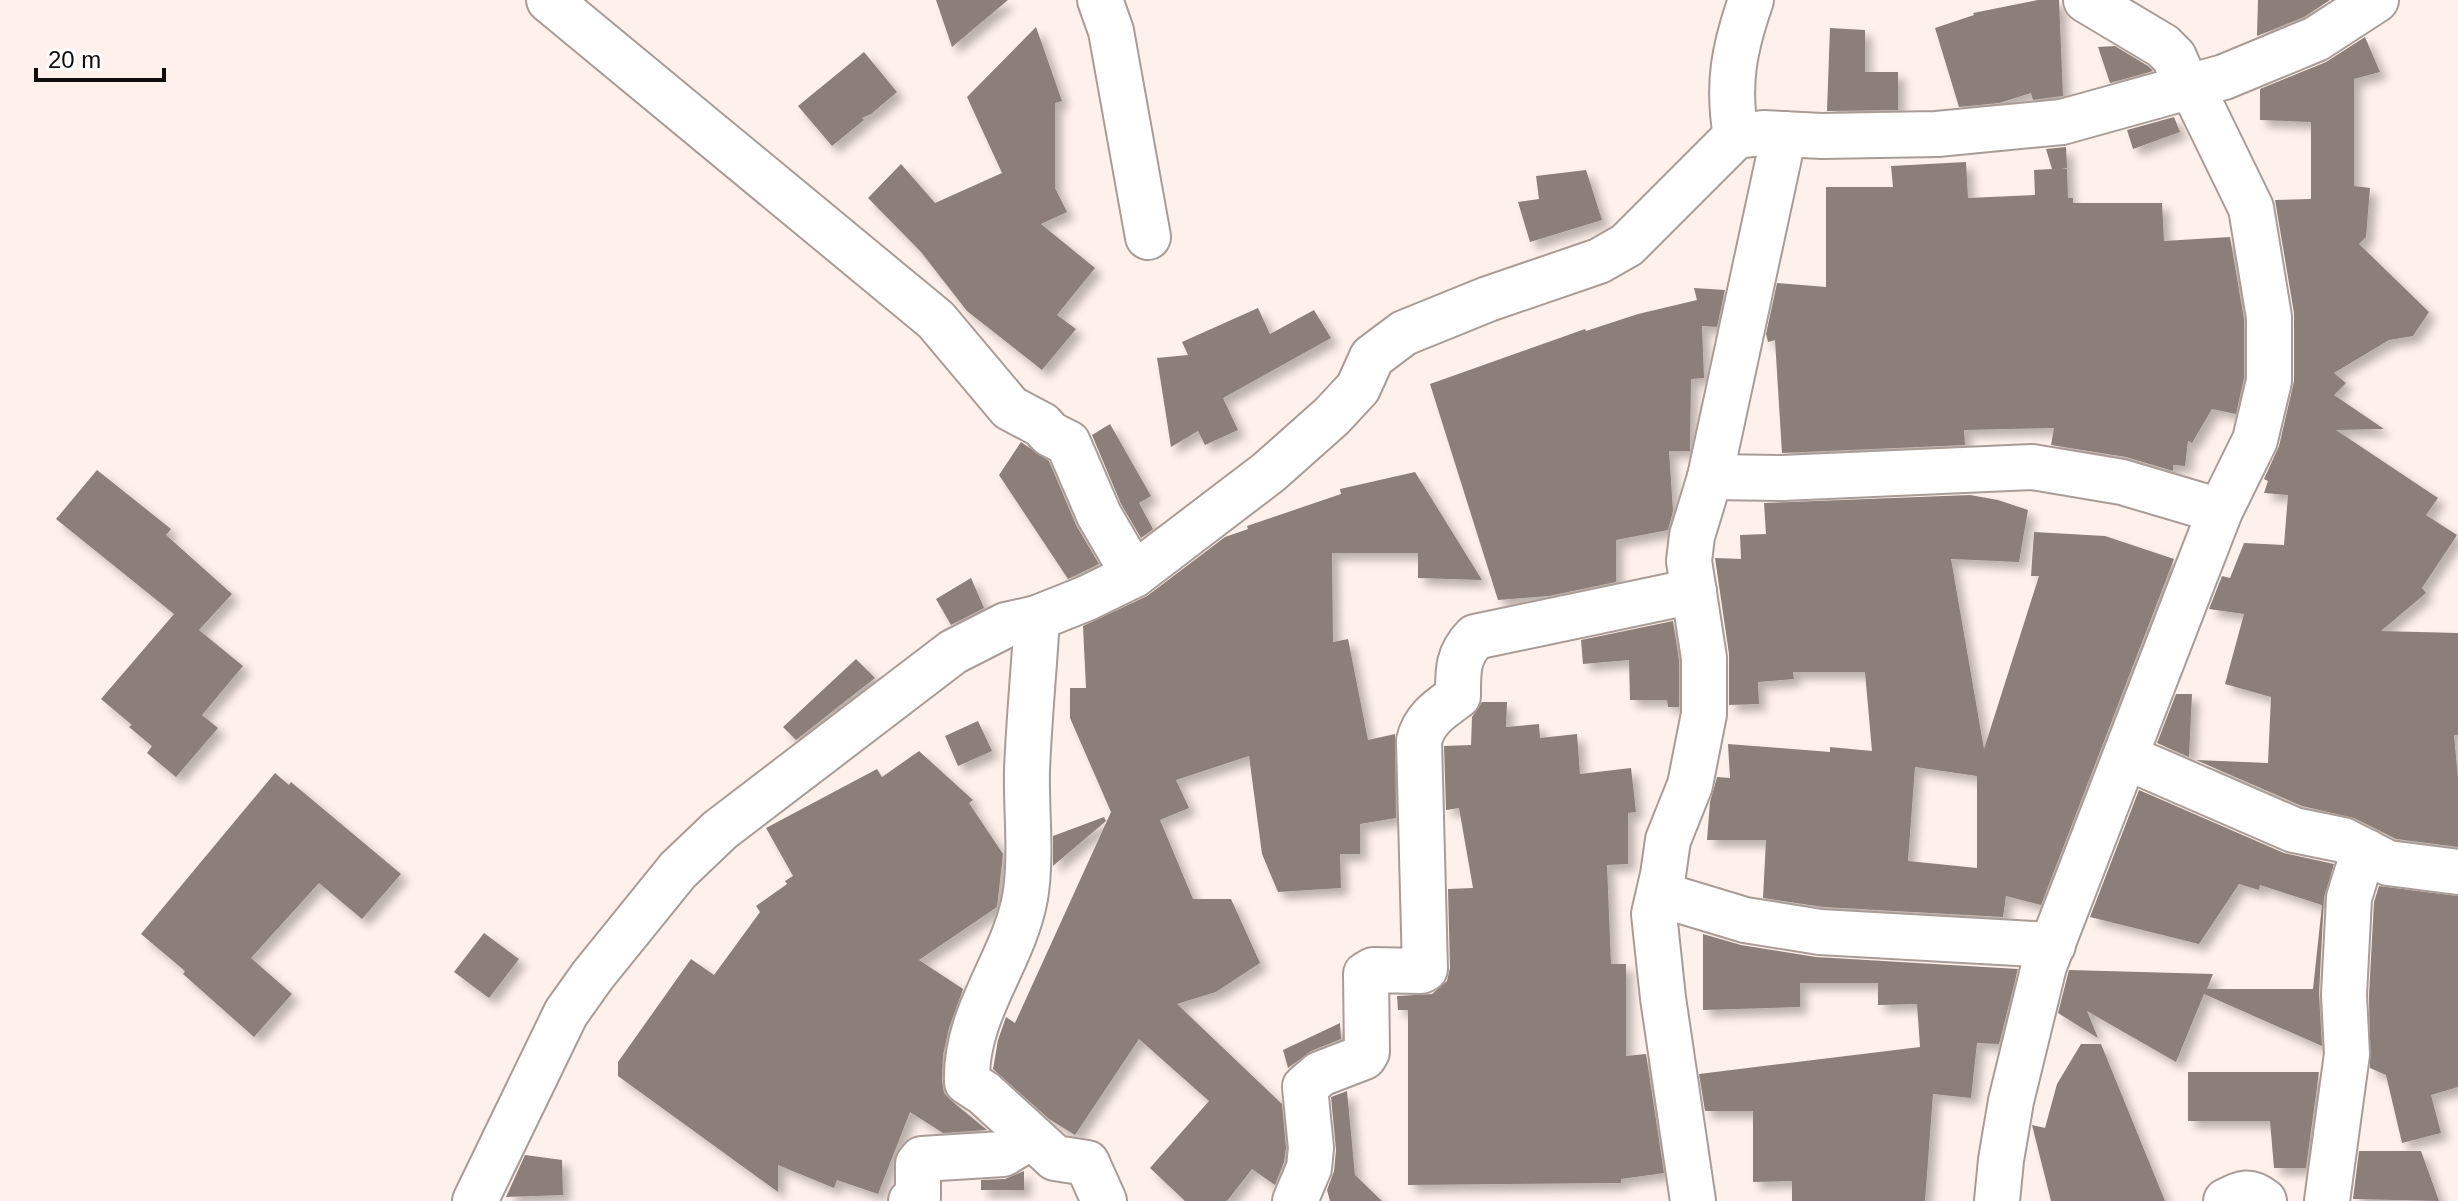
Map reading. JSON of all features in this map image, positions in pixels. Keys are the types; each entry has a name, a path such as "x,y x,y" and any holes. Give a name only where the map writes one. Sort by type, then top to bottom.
{"street":[{"path":"549,0 936,320 1010,408 1068,443 1099,515 1134,575"},
{"path":"1100,0 1111,31 1148,237"},
{"path":"1736,136 1730,101 1736,42 1751,0"},
{"path":"1997,1201 2011,1101 2044,966 2220,511 2255,440 2269,381 2269,317 2251,208 2174,57 2163,46 2086,0"},
{"path":"475,1201 566,1013 678,870 720,830 953,652 1006,625 1037,618 1134,575 1290,453 1332,416 1358,388 1372,357 1404,333 1488,299 1599,261 1627,245 1736,136 1937,134 2062,122 2224,77 2316,39 2376,0"},
{"path":"1693,1201 1654,914 1668,840 1690,785 1704,714 1704,658 1689,561 1692,536 1710,477 1784,134"},
{"path":"1710,477 1782,478 2032,467 2122,482 2220,511"},
{"path":"1295,1201 1309,1168 1311,1148 1305,1087 1320,1074 1364,1057 1367,1052 1366,974 1373,970 1425,969 1419,741 1422,727 1427,721 1458,696 1458,666 1463,650 1475,637 1694,591"},
{"path":"1037,618 1027,771 1024,899 966,1056 967,1082 984,1093 1055,1158 1087,1163 1104,1201"},
{"path":"2126,757 2294,830 2343,840 2388,863 2458,872"},
{"path":"2327,1201 2347,1054 2344,995 2349,898 2367,852"},
{"path":"1659,894 1745,920 1820,932 2053,945"},
{"path":"911,1201 918,1197 918,1164 922,1159 1003,1154 1031,1137"},
{"path":"2226,1201 2253,1192 2264,1201"}],"building":[{"path":"936,0 1008,0 952,47"},
{"path":"2038,0 2059,0 2063,96 2033,100 2031,93 1999,103 1959,107 1935,28 1973,13"},
{"path":"2258,0 2330,0 2304,17 2257,36"},
{"path":"1036,27 1062,101 1055,103 1055,188 1067,212 1041,224 1095,268 1057,315 1076,329 1042,370 967,311 921,252 868,198 901,164 935,203 1002,173 967,97"},
{"path":"1830,28 1865,30 1865,72 1898,72 1898,110 1827,111"},
{"path":"2365,37 2380,72 2354,79 2354,186 2370,188 2366,237 2359,244 2429,312 2413,336 2389,340 2334,373 2346,383 2334,395 2384,429 2336,430 2438,498 2426,515 2457,535 2422,588 2426,593 2381,631 2458,633 2458,735 2454,735 2458,778 2458,847 2396,839 2354,818 2302,806 2196,760 2268,763 2271,697 2225,684 2244,614 2209,609 2222,576 2230,578 2244,543 2284,545 2288,495 2264,493 2268,481 2264,479 2279,446 2294,381 2294,313 2275,200 2311,199 2311,122 2260,120 2260,89 2326,62"},
{"path":"2115,46 2153,71 2110,83 2098,47"},
{"path":"864,52 897,92 832,146 798,106"},
{"path":"2174,117 2180,132 2133,149 2127,130"},
{"path":"2066,147 2067,168 2062,169 2067,169 2068,198 2073,198 2073,203 2162,203 2164,241 2230,237 2244,319 2244,378 2236,414 2212,409 2192,443 2188,441 2185,466 2173,465 2173,471 2126,457 2051,445 2054,428 1964,430 1965,445 1782,453 1775,340 1768,342 1766,334 1777,283 1826,287 1826,187 1893,187 1891,166 1966,162 1968,198 2035,195 2034,170 2052,169 2046,149"},
{"path":"1586,170 1602,220 1530,242 1518,202 1539,199 1536,176"},
{"path":"1694,288 1725,290 1717,327 1702,326 1704,378 1691,379 1690,451 1669,451 1673,511 1668,530 1616,540 1616,582 1549,596 1498,600 1430,384 1585,329 1697,300"},
{"path":"1258,308 1270,334 1314,310 1331,338 1223,398 1238,430 1205,445 1198,431 1171,447 1157,358 1188,355 1182,342"},
{"path":"1110,424 1151,496 1139,503 1153,529 1141,538 1121,504 1092,435"},
{"path":"1021,442 1049,461 1076,525 1099,564 1068,579 999,475"},
{"path":"97,470 171,529 166,535 232,594 199,630 243,666 202,715 218,728 176,777 147,753 152,746 129,727 132,725 101,699 174,614 56,519"},
{"path":"1415,472 1482,580 1418,578 1418,553 1332,553 1333,642 1348,639 1368,740 1395,734 1396,818 1360,824 1360,854 1340,854 1341,888 1278,892 1262,854 1249,756 1176,780 1189,808 1160,820 1193,899 1231,899 1260,963 1216,992 1177,1004 1282,1104 1286,1148 1275,1185 1252,1169 1227,1201 1185,1201 1150,1168 1209,1101 1139,1039 1075,1135 1049,1119 993,1069 1006,1017 1015,1023 1111,812 1070,718 1070,688 1086,688 1083,626 1147,596 1225,537 1248,529 1247,526 1341,494 1340,489"},
{"path":"1970,495 2028,510 2019,562 1951,559 1984,749 2039,576 2031,576 2034,532 2105,536 2174,559 2041,905 2006,896 2003,917 1823,907 1763,898 1766,840 1707,840 1710,802 1717,777 1730,778 1728,744 1830,752 1830,747 1872,751 1865,672 1793,672 1794,679 1758,682 1759,704 1729,705 1729,654 1715,558 1741,559 1740,535 1766,534 1764,503","holes":["1915,767 1977,776 1977,868 1908,861"]},
{"path":"971,578 984,608 951,625 936,599"},
{"path":"1673,621 1679,660 1679,707 1668,707 1667,700 1630,700 1629,660 1583,664 1581,640"},
{"path":"856,659 875,678 796,740 783,727"},
{"path":"2176,694 2192,694 2189,757 2157,743"},
{"path":"1482,702 1507,702 1506,727 1539,724 1540,738 1577,734 1580,774 1631,768 1636,812 1628,813 1628,864 1607,865 1611,964 1626,964 1626,1056 1646,1054 1664,1173 1621,1179 1621,1183 1408,1185 1408,1010 1398,1010 1397,996 1432,994 1447,981 1450,968 1448,889 1473,888 1459,808 1446,810 1444,746 1471,745 1472,717"},
{"path":"978,721 992,751 958,766 945,736"},
{"path":"919,751 973,800 969,803 1003,854 997,907 919,960 963,989 943,1055 944,1093 987,1130 943,1133 910,1112 878,1194 837,1180 834,1188 778,1165 778,1192 618,1076 618,1062 691,959 714,975 760,912 756,906 787,884 785,881 793,876 766,828 877,769 882,777"},
{"path":"275,773 289,785 291,782 401,874 362,919 319,883 251,958 292,994 254,1037 141,934"},
{"path":"2139,790 2284,853 2334,864 2324,897 2319,994 2322,1046 2204,994 2176,1062 2087,1011 2098,1038 2058,1013 2069,970 2213,974 2207,989 2313,989 2322,905 2260,885 2259,890 2239,884 2199,944 2090,917"},
{"path":"1104,817 1106,821 1053,866 1053,836"},
{"path":"2379,886 2458,896 2458,1087 2431,1095 2441,1133 2402,1143 2386,1075 2370,1068 2369,995 2374,902"},
{"path":"484,933 519,959 489,998 454,972"},
{"path":"1703,934 1741,945 1816,957 2018,969 1999,1044 1977,1043 1971,1098 1933,1094 1925,1201 1792,1201 1792,1181 1753,1182 1753,1111 1705,1111 1699,1074 1920,1047 1917,1004 1878,1005 1878,983 1800,983 1800,1007 1703,1010"},
{"path":"1340,1023 1341,1039 1311,1051 1288,1068 1283,1050"},
{"path":"2081,1044 2101,1044 2165,1201 2051,1201 2032,1125 2045,1128 2057,1084"},
{"path":"2188,1072 2319,1072 2306,1168 2274,1168 2270,1121 2188,1121"},
{"path":"1347,1091 1355,1175 1382,1201 1330,1201 1327,1190 1334,1171 1336,1150 1331,1097"},
{"path":"2359,1151 2421,1151 2439,1201 2353,1199"},
{"path":"525,1155 562,1160 563,1195 506,1197"},
{"path":"1024,1171 1024,1190 981,1190 981,1180 1005,1179"}]}
